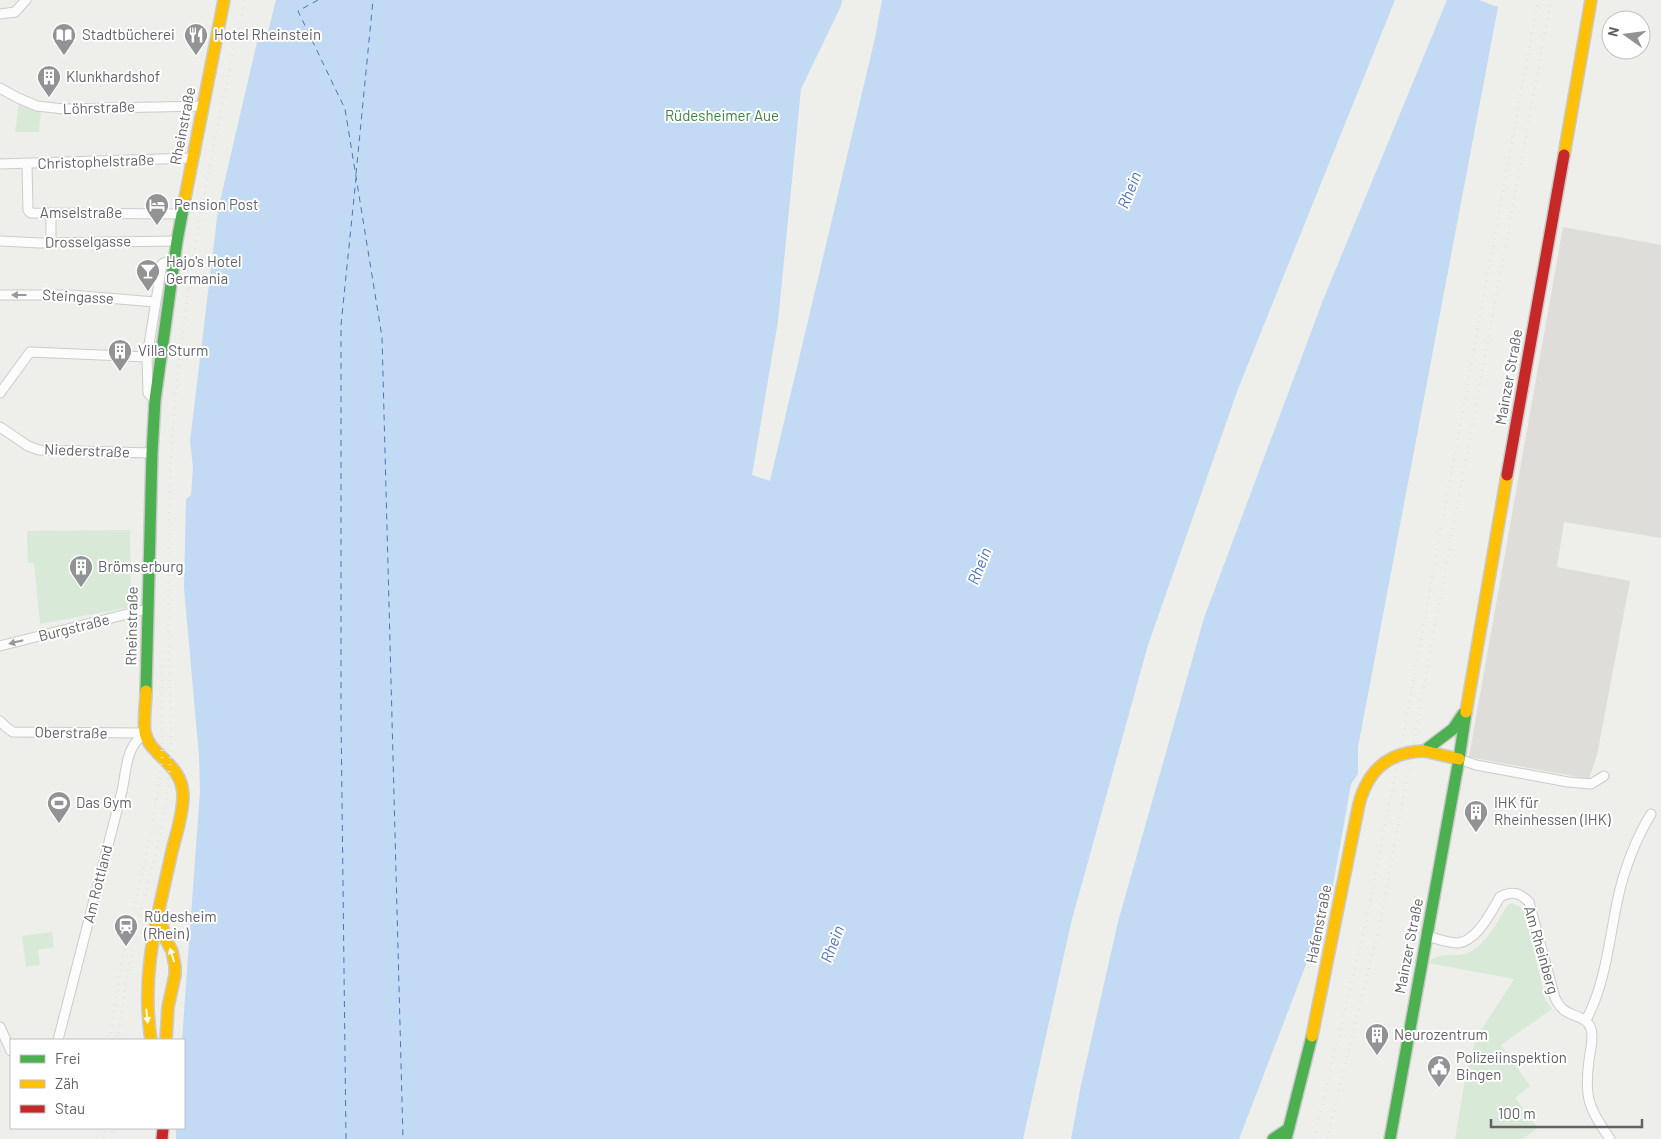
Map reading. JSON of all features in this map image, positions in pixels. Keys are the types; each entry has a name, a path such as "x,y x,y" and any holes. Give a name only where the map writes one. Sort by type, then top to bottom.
{"main road":[{"name":"Rheinstraße","path":"145,733 152,453 156,400 174,258 224,0"},
{"name":"Mainzer Straße","path":"1390,1139 1459,759 1591,0"},
{"path":"1424,752 1453,729 1466,711"},
{"path":"145,733 151,745 178,776 182,787 180,815 160,908 154,927 147,980 147,1017 152,1039"},
{"name":"Hafenstraße","path":"1287,1134 1312,1036 1359,804 1365,784 1374,770 1386,761 1414,751 1459,759"},
{"path":"160,908 162,928 172,951 175,966 175,975 168,1007 166,1039"},
{"path":"1273,1139 1287,1134"}],"street":[{"path":"14,0 15,12"},
{"path":"0,14 15,12 26,0"},
{"name":"Löhrstraße","path":"0,88 37,106 55,109 202,106"},
{"name":"Christophelstraße","path":"0,164 192,158"},
{"name":"Amselstraße","path":"27,164 28,210 31,213 182,214"},
{"path":"51,213 51,242"},
{"name":"Drosselgasse","path":"0,241 177,241"},
{"name":"Rheinstraße","path":"156,400 148,393 147,357 162,264 174,258"},
{"name":"Steingasse","path":"0,295 71,295 155,302"},
{"path":"0,393 30,352 147,357"},
{"name":"Niederstraße","path":"0,427 28,446 39,450 152,453"},
{"name":"Burgstraße","path":"0,646 147,610"},
{"name":"Oberstraße","path":"0,721 13,732 145,733"},
{"name":"Am Rottland","path":"58,1039 122,791 129,752 137,740 145,733"},
{"path":"1459,759 1476,765 1568,782 1591,784 1604,776"},
{"path":"1610,1139 1593,1113 1588,1099 1587,1077 1592,1031 1586,1020 1597,996 1618,896 1638,834 1651,814"},
{"name":"Am Rheinberg","path":"1426,936 1452,942 1466,941 1480,927 1500,897 1511,892 1523,896 1528,902 1554,998 1566,1012 1586,1020"},
{"path":"0,1027 10,1049"}],"shaded area":[{"path":"1563,227 1661,245 1661,538 1564,522 1557,567 1630,581 1597,755 1589,779 1469,757"}],"green space":[{"path":"19,103 41,110 39,132 15,132"},
{"path":"130,530 131,607 40,624 34,563 28,563 27,531"},
{"path":"1512,903 1522,908 1527,920 1545,999 1552,1009 1501,1045 1530,1086 1515,1098 1538,1128 1522,1139 1455,1139 1466,1075 1476,1038 1514,979 1429,963 1436,957 1460,955 1473,950 1485,939 1508,905"},
{"path":"52,932 54,947 38,950 40,965 26,967 22,936"}],"water":[{"name":"Rhein","path":"276,0 842,0 841,6 801,89 778,321 752,475 770,481 875,38 882,0 1395,0 1238,389 1148,645 1071,923 1023,1139 176,1139 176,1129 185,1129 185,1039 182,1039 200,791 199,756 184,588 186,499 191,495 193,467 190,441 218,210 257,42 266,40"},
{"path":"1447,0 1479,0 1498,7 1358,747 1358,774 1351,784 1330,902 1239,1139 1071,1139 1081,1085 1118,922 1204,618 1323,300"}],"ferry route":[{"path":"318,0 298,11 345,109 382,337 403,1139"},
{"path":"356,174 373,0"},
{"path":"346,1139 341,715 341,325 356,178"}],"railway":[{"path":"118,1039 128,969 162,827 170,770 169,508 175,401 181,343 198,228 245,0"},
{"path":"1314,1139 1366,922 1408,710 1538,0"},
{"path":"1327,1139 1380,923 1551,0"},
{"path":"110,1039 121,965 151,833 159,782 162,758 162,650"},
{"path":"104,1139 105,1129"},
{"path":"112,1139 113,1129"}],"traffic: fast":[{"path":"146,691 155,400 177,241 185,198"},
{"path":"1390,1139 1466,712"},
{"path":"1424,751 1453,729 1463,714"},
{"path":"1286,1139 1312,1036"},
{"path":"1273,1139 1288,1129"}],"traffic: slow":[{"path":"185,198 224,0"},
{"path":"1564,155 1591,0"},
{"path":"1466,712 1507,475"},
{"path":"146,691 145,732 153,747 178,775 182,785 183,796 180,820 155,928 149,971 148,1016 151,1039"},
{"path":"1424,751 1459,759"},
{"path":"1312,1036 1363,792 1381,765 1400,755 1424,751"},
{"path":"160,915 165,938 172,951 175,966 175,975 168,1007 166,1039"}],"traffic: jam":[{"path":"1507,475 1564,155"},
{"path":"162,1139 163,1129"}],"place":[{"name":"Stadtbücherei","path":"64,56"},
{"name":"Hotel Rheinstein","path":"196,56"},
{"name":"Klunkhardshof","path":"49,98"},
{"name":"Pension Post","path":"157,226"},
{"name":"Hajo's Hotel Germania","path":"148,292"},
{"name":"Villa Sturm","path":"120,372"},
{"name":"Brömserburg","path":"81,588"},
{"name":"Das Gym","path":"59,824"},
{"name":"IHK für Rheinhessen (IHK)","path":"1476,833"},
{"name":"Rüdesheim (Rhein)","path":"126,947"},
{"name":"Neurozentrum","path":"1377,1056"},
{"name":"Polizeiinspektion Bingen","path":"1439,1088"}],"park label":[{"name":"Rüdesheimer Aue","path":"722,116"}]}
